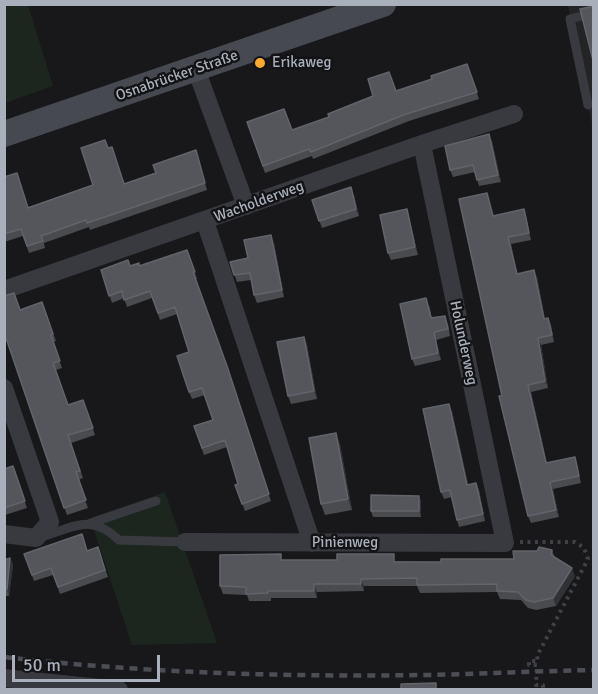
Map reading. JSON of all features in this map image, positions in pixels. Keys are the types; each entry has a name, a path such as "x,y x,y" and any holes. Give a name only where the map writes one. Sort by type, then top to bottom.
{"main road":[{"name":"Osnabrücker Straße","path":"4,134 383,4"}],"street":[{"path":"196,69 246,206"},
{"name":"Wacholderweg","path":"4,290 514,114"},
{"name":"Holunderweg","path":"422,144 505,543"},
{"path":"205,221 312,543"},
{"path":"4,388 50,522 36,538 4,534"},
{"name":"Pinienweg","path":"185,542 505,543"},
{"path":"4,678 119,690"}],"lane":[{"path":"588,105 570,19 594,13"},
{"path":"36,538 91,523 156,501"},
{"path":"91,523 107,528 119,540 185,542"}],"path":[{"path":"505,543 574,542 584,548 588,559 537,656 538,661 529,661 529,665 537,665 536,685 543,685 543,690"}],"shaded area":[{"path":"4,5 28,5 53,86 5,103"},
{"path":"568,5 593,5 593,129"},
{"path":"165,492 217,643 132,645 90,518"}],"building":[{"path":"594,6 594,64 580,9"},
{"path":"467,64 477,92 406,114 311,152 309,149 263,166 247,122 284,109 292,130 329,117 328,114 373,96 368,79 389,72 396,91"},
{"path":"489,134 498,175 477,180 473,165 450,170 445,146"},
{"path":"105,140 108,148 112,147 124,184 156,173 153,165 196,150 205,183 87,223 86,220 41,236 43,241 27,246 21,229 4,234 4,177 17,173 28,208 93,185 81,148"},
{"path":"351,187 356,209 319,221 312,200"},
{"path":"487,193 493,216 524,209 529,233 508,237 517,274 534,270 544,319 548,318 552,335 538,338 545,381 528,385 546,463 575,457 579,476 550,482 556,510 528,516 499,396 502,396 459,199"},
{"path":"407,209 415,247 388,253 380,215"},
{"path":"271,235 282,290 254,295 250,273 234,275 230,262 248,258 244,240"},
{"path":"187,250 269,494 242,504 235,485 238,484 225,440 202,448 194,426 213,420 202,388 189,392 177,356 189,352 175,307 158,313 150,291 124,300 122,291 109,296 101,270 128,260 130,266 139,263 139,266"},
{"path":"14,293 20,310 42,302 60,361 53,363 68,405 83,400 93,428 68,435 80,471 76,472 86,500 64,508 4,332 4,296"},
{"path":"426,298 431,318 445,316 448,329 434,332 438,353 412,359 400,304"},
{"path":"304,337 314,391 288,396 277,342"},
{"path":"449,404 467,485 476,483 483,514 457,520 450,490 441,492 423,409"},
{"path":"336,433 348,499 321,504 309,438"},
{"path":"13,466 25,501 4,508 4,469"},
{"path":"371,495 419,496 419,511 371,511"},
{"path":"82,534 87,551 98,547 105,570 58,587 51,568 32,575 24,554"},
{"path":"539,547 552,550 551,555 572,568 553,598 534,602 526,600 518,592 497,591 497,584 417,585 417,578 361,579 361,584 314,584 314,591 268,591 268,593 246,594 246,587 220,586 220,555 281,554 281,560 337,560 337,554 394,554 394,562 441,562 441,559 514,559 513,551 537,551"},
{"path":"10,558 7,589 4,589 4,560"},
{"path":"436,683 436,690 401,690 401,684"}],"railway":[{"path":"4,657 110,667 268,674 426,675 594,670"}],"place":[{"name":"Erikaweg","path":"260,63"}]}
